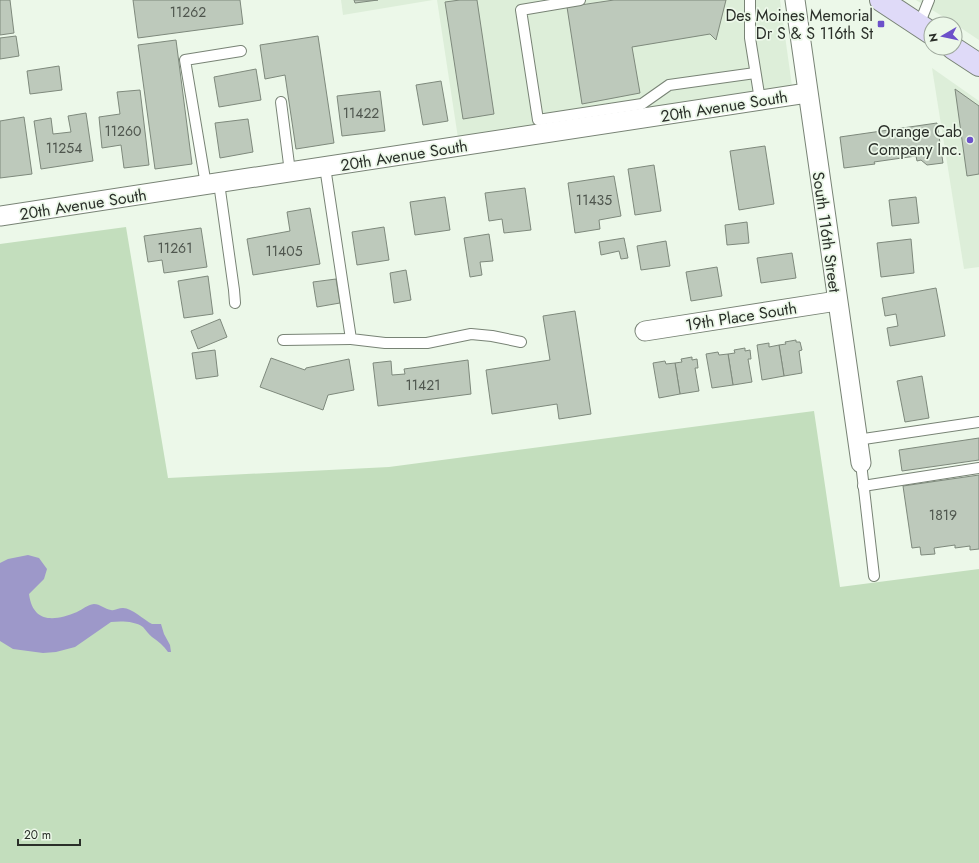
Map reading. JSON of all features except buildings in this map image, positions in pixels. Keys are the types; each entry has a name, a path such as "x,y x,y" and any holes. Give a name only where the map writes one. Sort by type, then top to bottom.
{"main road":[{"path":"881,0 923,28"},
{"path":"963,55 979,65"}],"street":[{"name":"South 116th Street","path":"795,0 807,93 861,463"},
{"name":"20th Avenue South","path":"0,216 807,93"},
{"name":"19th Place South","path":"645,331 837,301"}],"lane":[{"path":"580,0 521,10 538,120 642,104 669,85 755,74"},
{"path":"750,0 750,38 760,100"},
{"path":"927,16 929,0"},
{"path":"235,302 234,290 186,60 241,51"},
{"path":"281,102 290,172"},
{"path":"325,167 351,339"},
{"path":"283,340 351,339 385,343 427,343 471,334 492,336 521,342"},
{"path":"857,440 979,422"},
{"path":"861,463 874,576"},
{"path":"863,486 979,468"}],"shaded area":[{"path":"341,0 433,0 343,15"},
{"path":"437,0 780,0 792,86 458,138"},
{"path":"916,0 979,0 979,40 963,29 963,16 942,16"},
{"path":"932,68 979,101 979,267 964,269"},
{"path":"126,227 168,478 389,467 814,411 840,587 979,569 979,863 0,863 0,244"},
{"path":"28,555 39,558 47,569 44,579 29,594 31,604 35,611 40,615 46,618 61,617 77,612 94,604 111,610 121,608 127,609 152,624 161,624 170,645 171,652 168,652 140,625 123,622 111,622 75,647 56,652 43,653 13,649 0,641 0,563 8,559"}],"place":[{"name":"Des Moines Memorial Dr S & S 116th St","path":"881,24"},
{"name":"Orange Cab Company Inc.","path":"970,140"}]}
